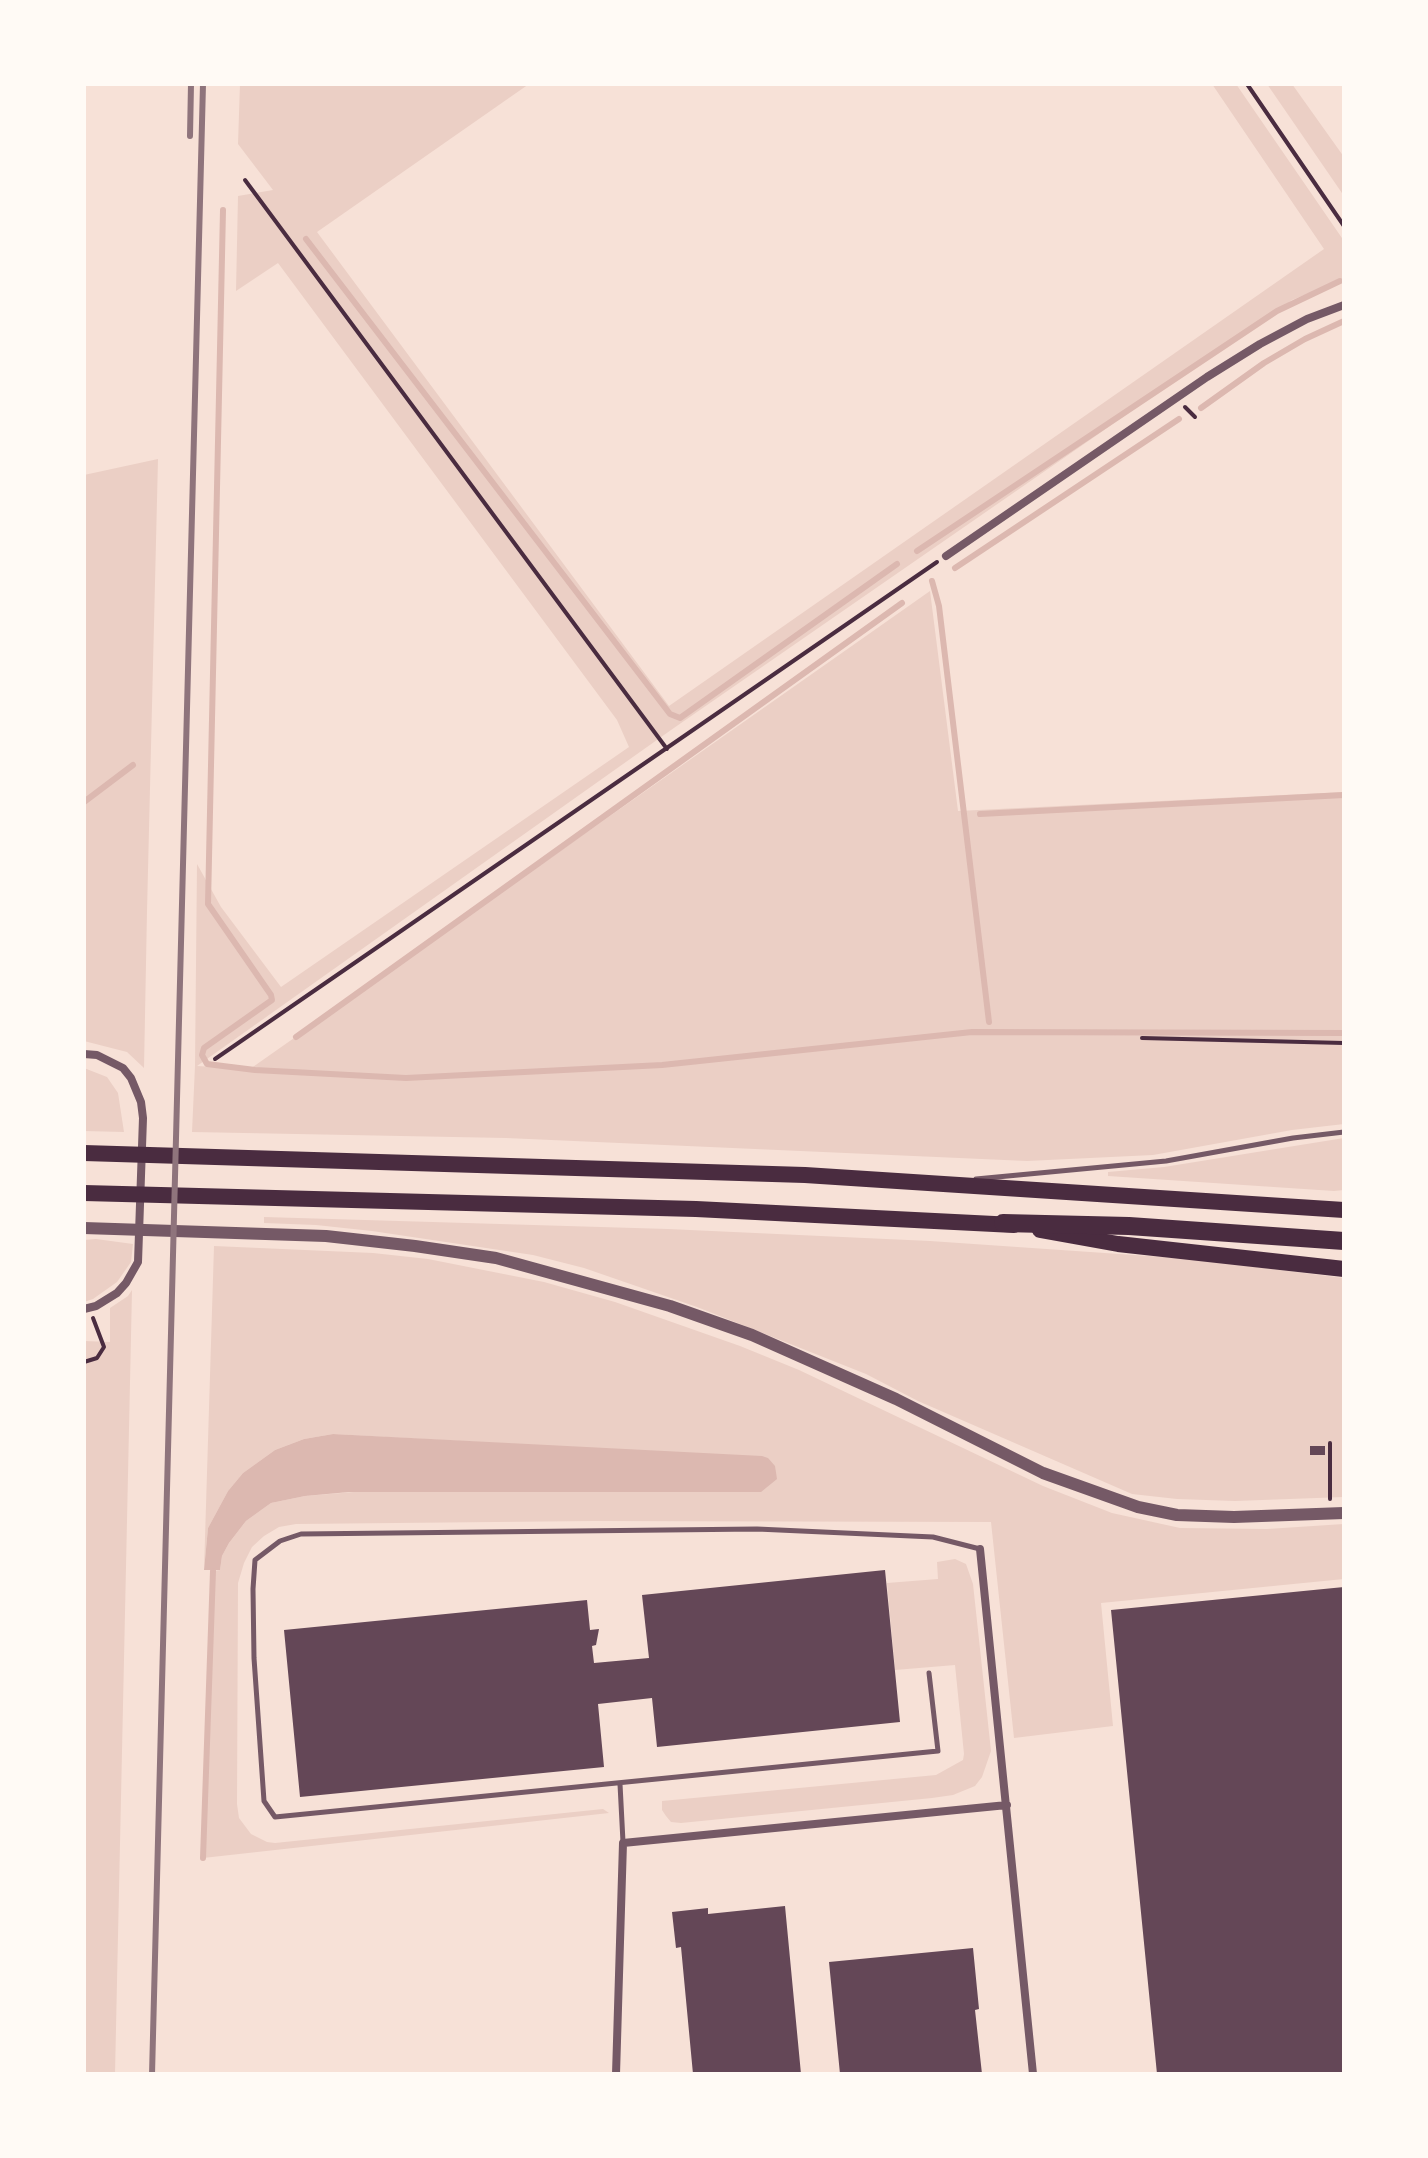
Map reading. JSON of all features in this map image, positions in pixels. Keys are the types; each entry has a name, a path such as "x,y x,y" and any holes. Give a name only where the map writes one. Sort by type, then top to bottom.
{"highway":[{"path":"84,1153 805,1175 1344,1210"},
{"path":"84,1193 696,1209 1129,1226 1344,1241"},
{"path":"1003,1223 1118,1244 1344,1269"}],"street":[{"path":"946,556 1207,377 1296,325 1344,305"},
{"path":"84,1054 97,1055 123,1068 141,1102 143,1118 138,1262 117,1293 87,1309"},
{"path":"84,1228 326,1236 496,1258 670,1306 752,1335 896,1399 1043,1473 1138,1507 1177,1515 1234,1517 1344,1513"},
{"path":"980,1549 1033,2074"},
{"path":"616,2074 623,1843 1007,1805"}],"lane":[{"path":"932,1182 1166,1161 1344,1132"},
{"path":"929,1673 938,1751 275,1817 264,1801 254,1658 255,1560 280,1541 301,1534 757,1529 933,1537 980,1549"},
{"path":"620,1784 623,1843"}],"path":[{"path":"1247,84 1344,226"},
{"path":"245,180 667,749"},
{"path":"215,1059 946,556"},
{"path":"1142,1038 1344,1043"},
{"path":"84,1362 97,1358 104,1347 87,1309"},
{"path":"1330,1443 1330,1514"}],"shaded area":[{"path":"240,84 529,84 317,232 669,706 1324,249 1212,84 1236,84 1344,241 1344,279 1292,300 671,730 197,1066 250,1069 930,591 958,811 1344,792 1344,1124 1292,1130 1153,1155 1027,1161 506,1138 192,1132 197,864 221,907 281,987 629,747 617,720 278,263 236,291 238,196 273,190 238,144"},
{"path":"1267,84 1292,84 1344,157 1344,196"},
{"path":"158,459 144,1068 127,1052 84,1041 84,475"},
{"path":"84,1068 107,1077 118,1093 124,1132 84,1131"},
{"path":"1344,1138 1344,1190 1108,1176 1108,1172 1164,1167"},
{"path":"264,1217 668,1229 930,1241 1192,1259 1344,1278 1344,1497 1235,1501 1132,1494 918,1401 866,1374 697,1307 584,1268 533,1255 372,1231 264,1223"},
{"path":"84,1240 133,1244 131,1262 117,1282 84,1302"},
{"path":"214,1246 373,1253 428,1259 544,1282 615,1302 799,1370 1043,1486 1112,1513 1180,1528 1267,1529 1344,1524 1344,1579 1101,1603 1113,1726 1014,1738 991,1522 595,1521 296,1524 279,1527 252,1547 238,1583 237,1804 239,1818 251,1834 275,1843 603,1809 609,1813 203,1858 213,1571 220,1570 222,1556 246,1521 271,1503 305,1496 768,1458 333,1434 304,1439 275,1450 243,1473 228,1491 208,1528 204,1570"},
{"path":"132,1290 115,2074 84,2074 84,1341 110,1342 110,1308"},
{"path":"333,1434 762,1456 775,1466 777,1479 761,1492 349,1492 305,1496 271,1503 246,1521 222,1556 220,1570 204,1570 208,1528 228,1491 243,1473 275,1450 304,1439"},
{"path":"955,1559 966,1564 973,1584 991,1751 982,1777 975,1786 953,1795 932,1798 671,1822 662,1810 662,1801 936,1775 963,1760 955,1665 895,1670 887,1583 938,1579 937,1562"}],"building":[{"path":"1310,1446 1325,1446 1325,1455 1310,1455"},
{"path":"885,1570 900,1722 657,1747 652,1698 598,1704 604,1767 300,1797 284,1630 587,1600 590,1630 599,1629 596,1645 592,1646 594,1663 649,1658 642,1595"},
{"path":"1344,1587 1344,2074 1157,2074 1111,1610"},
{"path":"785,1906 801,2074 693,2074 681,1947 676,1948 672,1912 708,1908 708,1914"},
{"path":"973,1948 979,2009 975,2010 982,2074 840,2074 829,1962"}],"waterway":[{"path":"223,210 208,904 272,1000 204,1048 202,1055 207,1064 255,1070 406,1078 662,1065 972,1032 1344,1033"},
{"path":"306,239 670,714 680,718 897,564"},
{"path":"917,551 1277,311 1340,281"},
{"path":"1201,408 1264,363 1344,321"},
{"path":"955,568 1179,419"},
{"path":"932,581 939,606 989,1022"},
{"path":"296,1037 902,603"},
{"path":"84,802 133,765"},
{"path":"980,814 1344,795"},
{"path":"203,1858 213,1571"}],"railway":[{"path":"190,136 191,84"},
{"path":"152,2074 203,84"}]}
